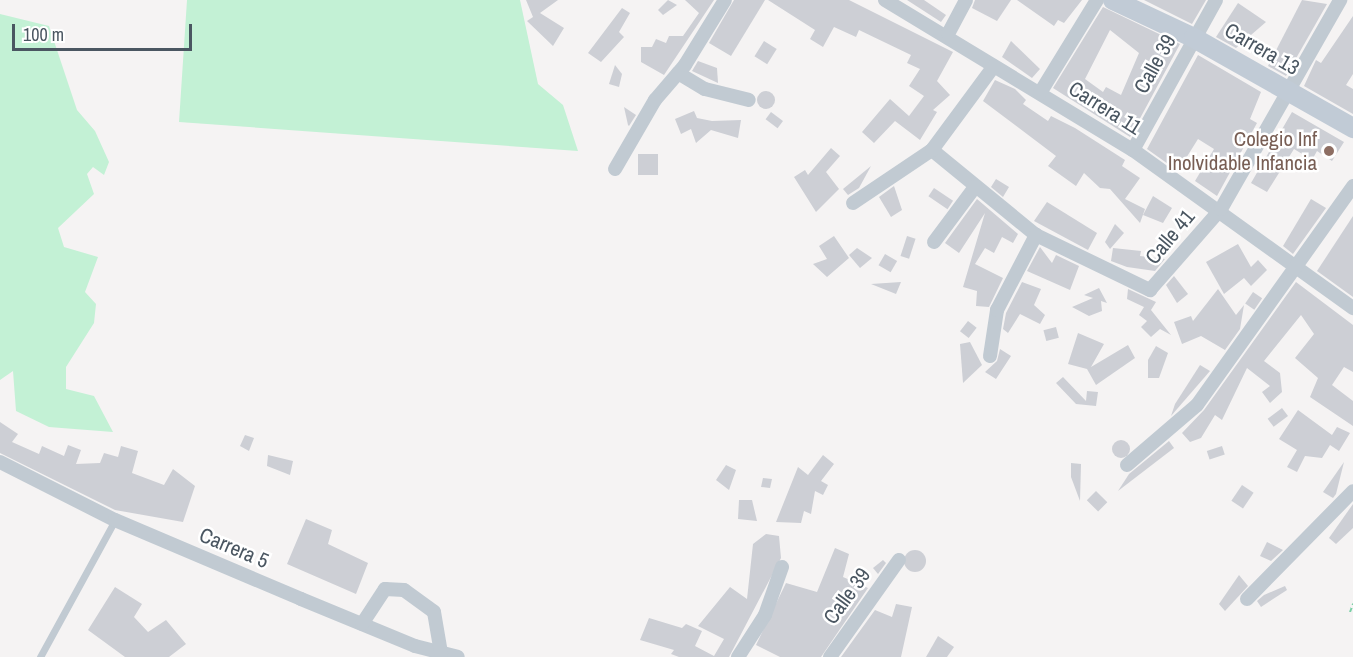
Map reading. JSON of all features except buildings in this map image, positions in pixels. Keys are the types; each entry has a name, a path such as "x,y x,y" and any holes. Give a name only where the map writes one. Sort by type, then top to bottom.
{"street":[{"path":"615,169 655,99 678,73 725,0"},
{"name":"Carrera 11","path":"885,0 948,34 993,66 1133,150 1221,209 1300,266 1353,308"},
{"path":"948,34 966,0"},
{"path":"1040,93 1096,0"},
{"name":"Carrera 13","path":"1113,0 1194,38 1353,128"},
{"name":"Calle 39","path":"1133,150 1216,0"},
{"name":"Calle 41","path":"1036,235 1150,290 1221,209 1285,90 1340,0"},
{"path":"853,203 932,150 993,66"},
{"path":"678,73 705,89 749,100"},
{"path":"932,150 1036,235 997,310 990,356"},
{"path":"1127,465 1197,405 1300,266 1353,186"},
{"path":"934,242 975,187"},
{"name":"Carrera 5","path":"0,462 115,520 362,624 458,657"},
{"path":"1246,599 1353,491"},
{"name":"Calle 39","path":"830,657 900,560"},
{"path":"738,657 765,615 782,567"},
{"path":"362,624 385,589 404,590 434,612 441,653"}],"lane":[{"path":"40,657 115,520"}],"path":[{"path":"1350,612 1353,604"}],"green space":[{"path":"187,0 520,0 538,84 563,105 578,151 179,122"},
{"path":"0,14 49,26 77,110 95,131 109,162 104,175 93,167 87,174 94,194 58,228 64,247 98,257 85,292 96,304 94,323 66,367 66,389 94,396 113,432 49,427 16,411 13,371 0,380"}],"place":[{"name":"Colegio Inf Inolvidable Infancia","path":"1329,151"}]}
